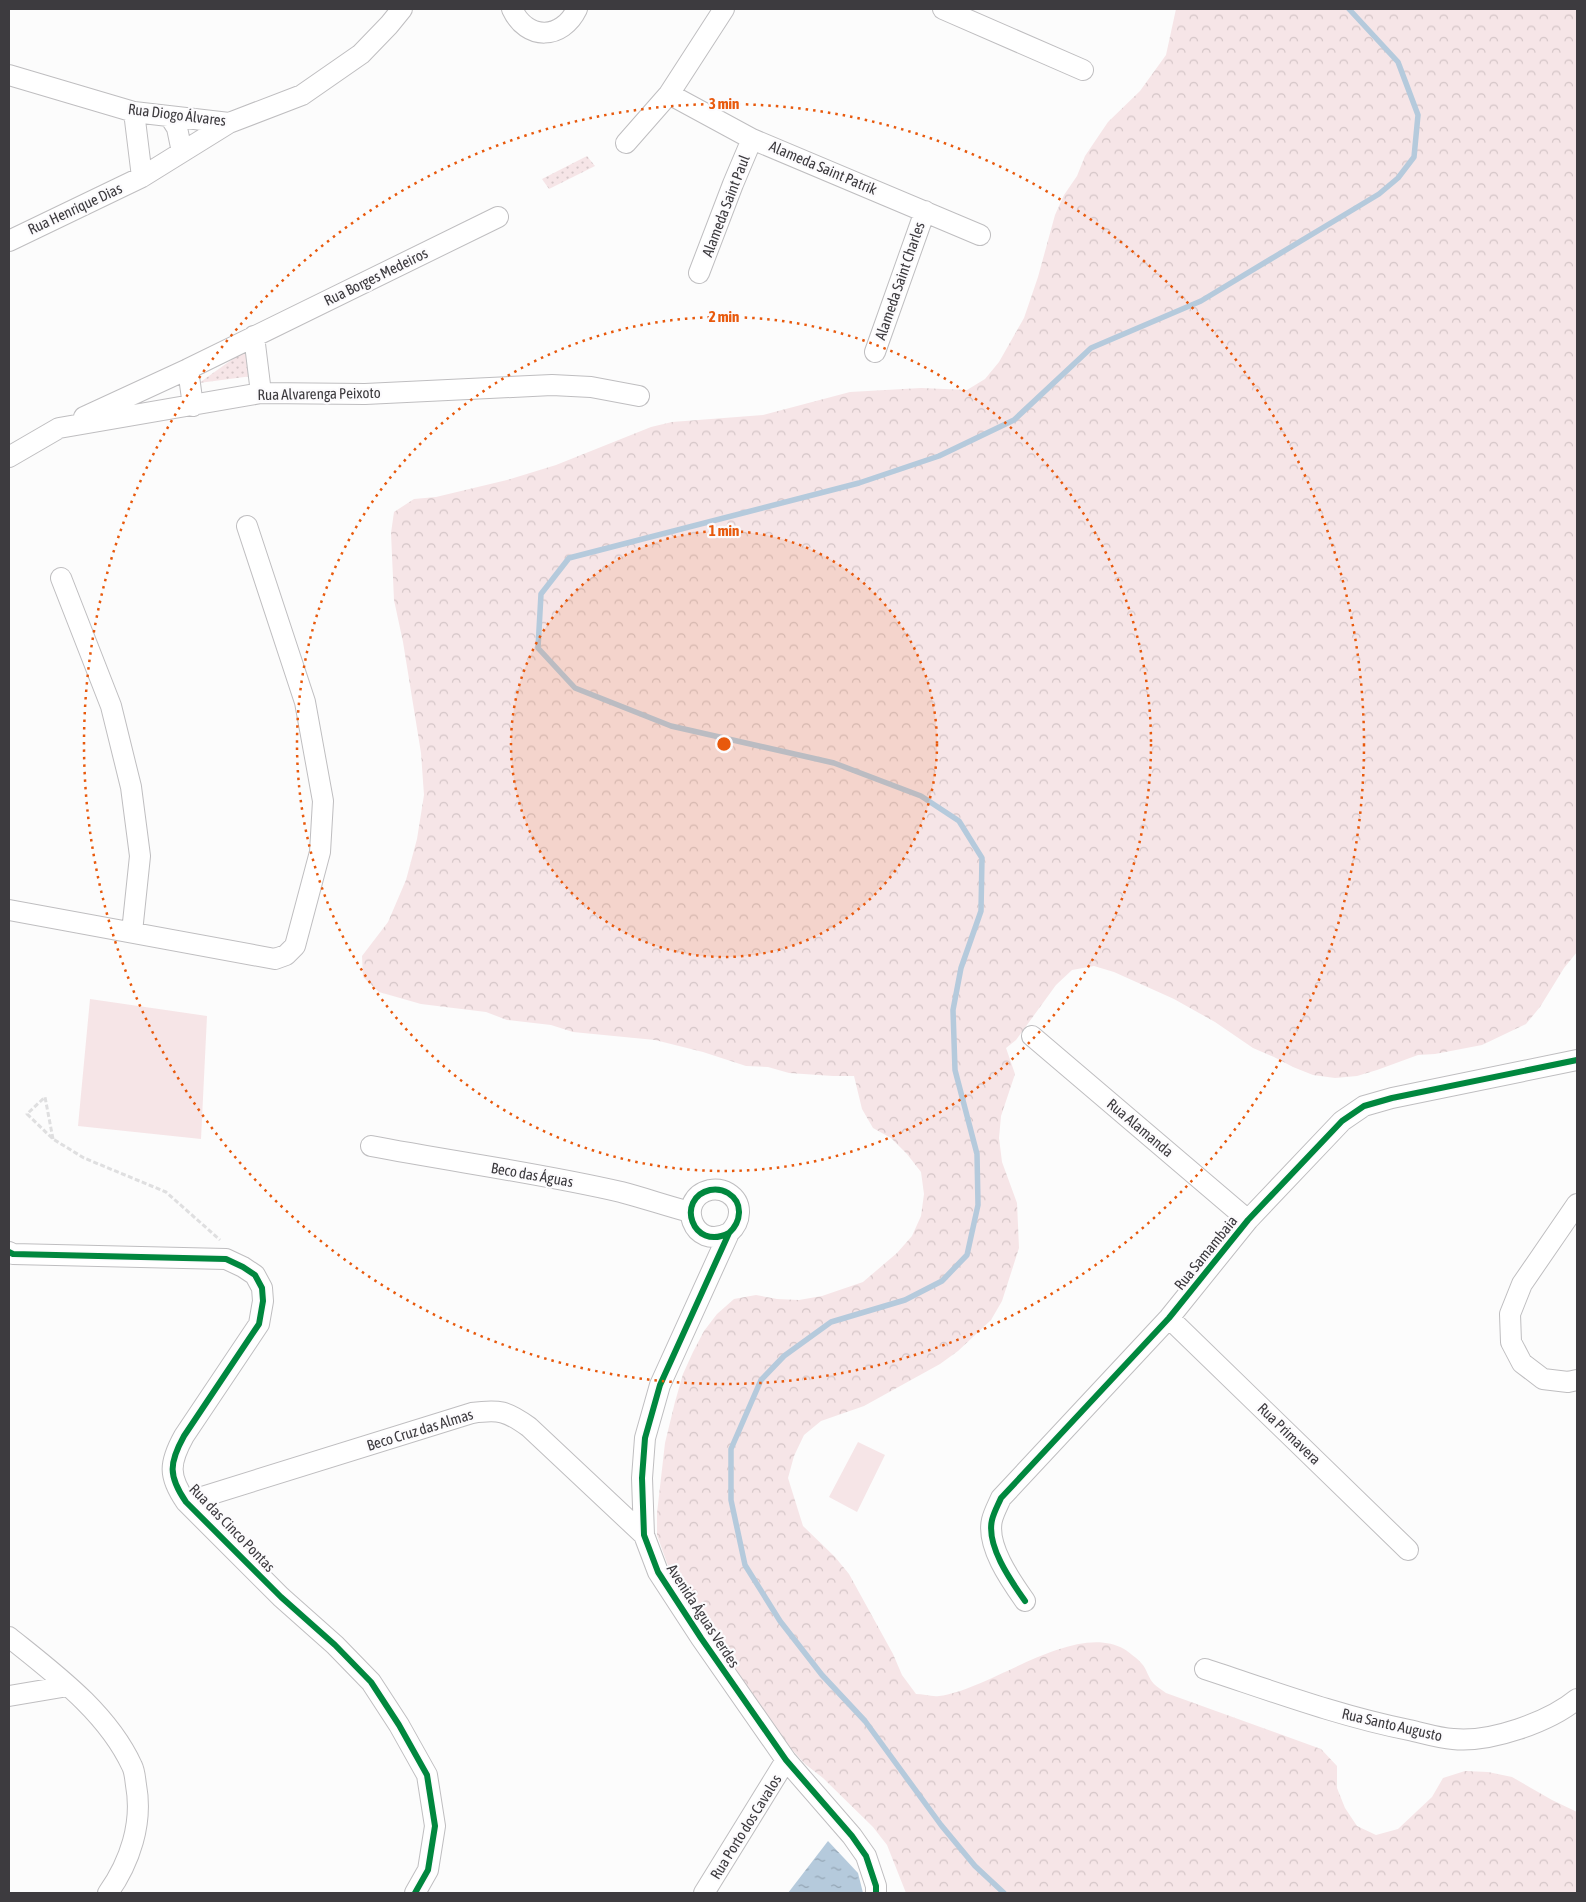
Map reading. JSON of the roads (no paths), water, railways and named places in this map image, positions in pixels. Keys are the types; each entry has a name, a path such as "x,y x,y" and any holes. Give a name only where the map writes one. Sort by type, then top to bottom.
{"street":[{"name":"Rua Diogo Álvares","path":"9,75 134,112 230,123 302,95 361,54 402,9"},
{"path":"512,9 522,24 539,32 558,30 567,25 577,9"},
{"path":"626,142 669,94 724,9"},
{"path":"943,9 1083,70"},
{"name":"Alameda Saint Patrik","path":"669,94 752,139 980,235"},
{"path":"134,112 142,177"},
{"path":"170,117 177,128 182,152"},
{"name":"Rua Henrique Dias","path":"9,241 142,177 230,123"},
{"name":"Alameda Saint Paul","path":"699,273 752,139"},
{"name":"Alameda Saint Charles","path":"876,352 925,211"},
{"name":"Rua Borges Medeiros","path":"59,428 188,369 498,217"},
{"path":"254,336 261,394"},
{"path":"188,369 193,406"},
{"name":"Rua Alvarenga Peixoto","path":"9,457 59,428 261,394 366,394 552,385 591,387 639,396"},
{"path":"9,910 276,959 286,955 295,946 320,852 323,801 305,702 247,526"},
{"path":"62,578 111,706 131,787 140,856 132,932"},
{"name":"Rua Alamanda","path":"1032,1036 1248,1220"},
{"name":"Rua Samambaia","path":"1025,1601 1006,1574 993,1544 992,1521 1001,1498 1169,1318 1248,1220 1342,1120 1364,1106 1392,1098 1577,1060"},
{"name":"Beco das Águas","path":"371,1146 528,1173 622,1192 690,1212"},
{"name":"Avenida Águas Verdes","path":"690,1212 692,1204 697,1197 711,1189 728,1192 734,1198 739,1213 738,1221 729,1233 660,1385 645,1438 642,1478 644,1536 658,1572 701,1638 786,1760 852,1836 866,1856 876,1886 876,1893"},
{"path":"1577,1204 1522,1284 1510,1314 1511,1342 1522,1364 1544,1379 1568,1382 1577,1380"},
{"path":"690,1212 691,1220 695,1227 707,1236 714,1238 729,1233"},
{"name":"Rua das Cinco Pontas","path":"10,1255 226,1260 243,1267 255,1275 262,1288 263,1301 259,1324 184,1436 175,1452 171,1471 177,1489 186,1502 281,1597 335,1645 371,1682 399,1725 427,1775 435,1826 428,1870 415,1893"},
{"name":"Rua Primavera","path":"1169,1318 1408,1550"},
{"name":"Beco Cruz das Almas","path":"186,1502 472,1413 490,1410 511,1414 529,1427 644,1536"},
{"path":"9,1638 68,1686 110,1729 133,1768 139,1800 135,1838 118,1878 108,1893"},
{"name":"Rua Santo Augusto","path":"1205,1670 1365,1721 1454,1740 1489,1736 1531,1725 1567,1707 1577,1699"},
{"path":"9,1696 68,1686"},
{"name":"Rua Porto dos Cavalos","path":"704,1893 786,1760"}],"water":[{"path":"828,1841 858,1873 863,1893 788,1893"}],"waterway":[{"path":"1004,1893 975,1866 941,1825 865,1721 822,1675 780,1621 745,1565 731,1500 731,1449 761,1380 784,1356 831,1322 905,1300 942,1281 967,1255 978,1205 977,1154 955,1070 953,1010 961,968 981,911 982,858 959,821 921,796 834,763 671,726 575,688 538,648 541,594 569,558 859,483 939,456 1014,420 1091,348 1201,301 1379,194 1398,178 1414,157 1418,115 1398,62 1349,9"}]}
